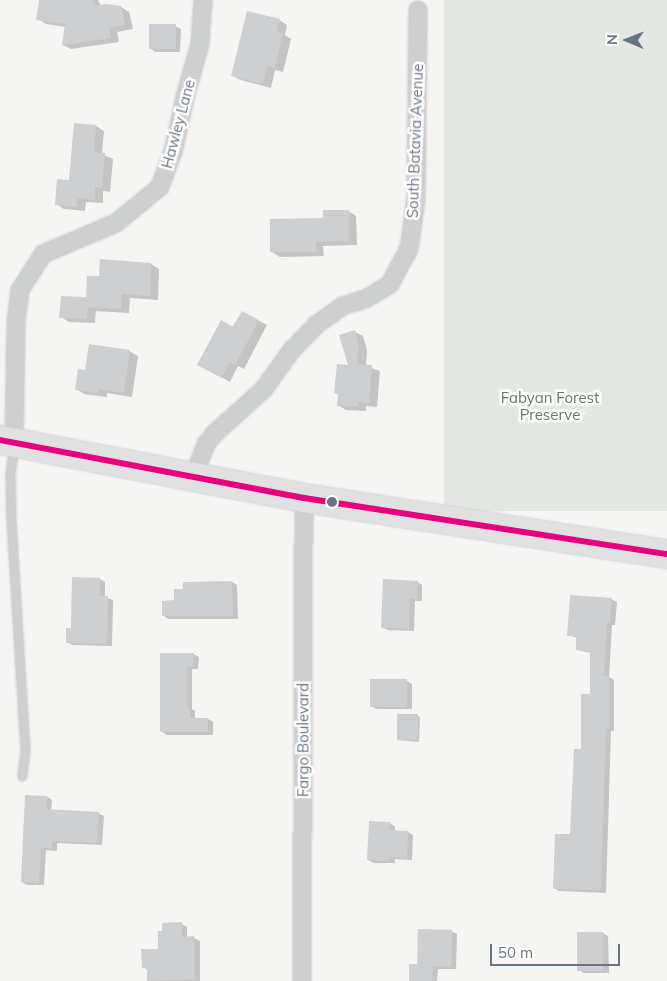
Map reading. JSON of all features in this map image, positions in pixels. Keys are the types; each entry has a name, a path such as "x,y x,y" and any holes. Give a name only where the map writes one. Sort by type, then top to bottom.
{"main road":[{"path":"7,441 304,498 667,554"}],"street":[{"name":"Hawley Lane","path":"7,441 20,290 43,254 116,223 160,187 174,152 185,97 200,44 203,0"},
{"name":"South Batavia Avenue","path":"193,477 214,434 264,389 298,344 317,324 343,306 367,298 390,284 410,249 416,198 418,10"},
{"name":"Fargo Boulevard","path":"302,981 304,498"}],"lane":[{"path":"7,441 25,750 22,776"}],"green space":[{"name":"Fabyan Forest Preserve","path":"444,0 667,0 667,511 444,511"}],"building":[{"path":"39,0 93,0 94,6 106,4 121,6 125,25 109,28 111,38 62,45 65,24 36,20"},
{"path":"247,11 280,19 277,31 283,33 275,68 267,66 263,84 231,76"},
{"path":"149,24 176,24 176,49 149,49"},
{"path":"74,123 96,125 94,152 105,153 102,188 95,187 95,200 78,198 77,207 55,205 57,179 69,180"},
{"path":"323,210 349,210 349,241 316,242 316,252 270,252 270,219 323,218"},
{"path":"100,259 151,263 150,296 122,294 121,309 88,307 87,319 59,318 61,296 86,297 87,276 99,276"},
{"path":"242,311 259,320 235,365 230,362 222,378 197,365 221,320 233,327"},
{"path":"355,330 359,345 357,364 372,365 369,403 358,402 358,407 337,406 338,394 334,393 337,364 348,365 339,335"},
{"path":"89,344 130,350 124,393 99,389 99,393 75,390 78,369 85,370"},
{"path":"72,577 100,578 100,596 108,596 107,644 66,643 66,628 71,628"},
{"path":"383,579 418,581 417,599 410,598 409,629 381,628"},
{"path":"232,581 233,616 162,616 162,601 174,600 174,589 183,589 183,582"},
{"path":"570,595 612,598 610,622 607,622 604,676 609,676 609,729 606,729 601,890 553,889 555,834 570,834 574,749 581,749 581,694 590,694 590,651 576,650 576,636 567,636"},
{"path":"160,653 194,653 193,667 187,667 187,707 190,707 190,718 208,718 208,732 160,732"},
{"path":"370,679 407,679 407,707 370,707"},
{"path":"397,714 418,714 418,740 397,740"},
{"path":"25,795 47,796 46,809 99,812 97,843 52,841 52,849 41,848 39,883 21,882"},
{"path":"369,821 390,822 390,830 408,831 407,858 390,857 390,861 367,860"},
{"path":"182,922 182,937 194,936 195,979 147,981 147,968 142,968 141,949 158,949 158,931 162,931 162,923"},
{"path":"418,929 452,930 451,967 433,966 432,981 409,981 409,964 417,964"},
{"path":"577,932 603,932 603,971 577,971"}],"transit line":[{"path":"0,440 304,498 667,554"}]}
